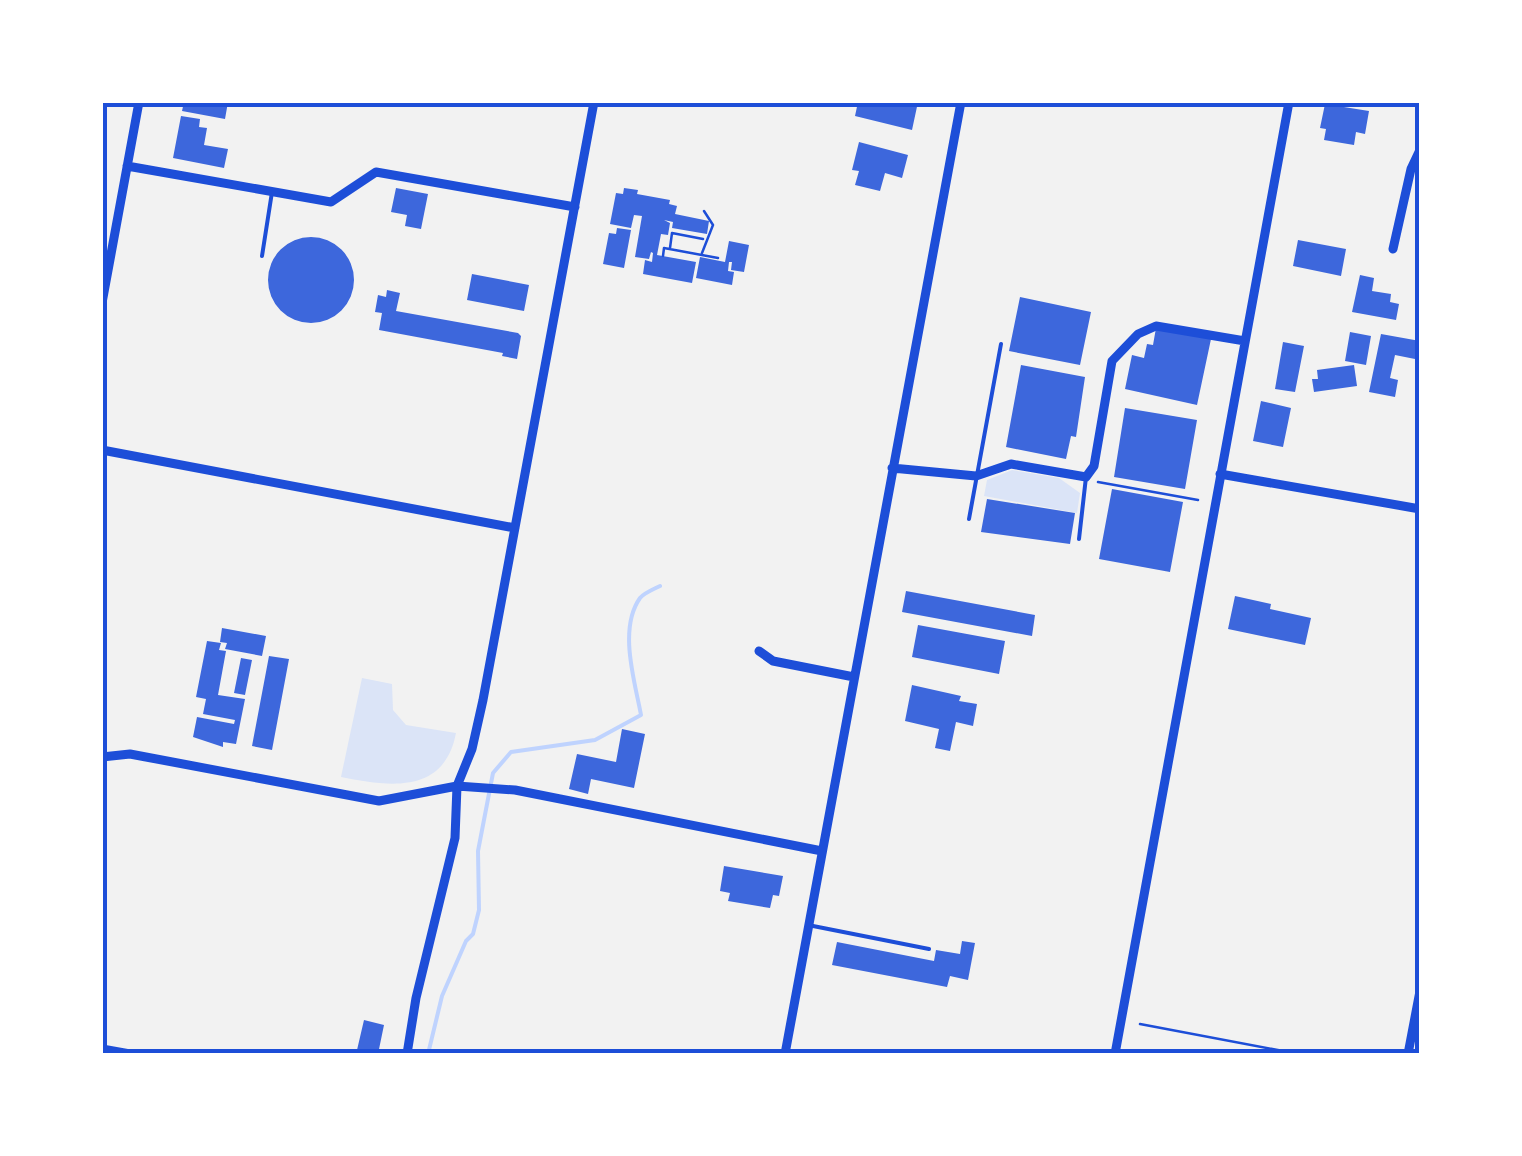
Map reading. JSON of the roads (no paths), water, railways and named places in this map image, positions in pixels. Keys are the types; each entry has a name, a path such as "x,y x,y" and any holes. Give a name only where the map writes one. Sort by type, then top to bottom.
{"street":[{"path":"102,302 139,102"},
{"path":"407,1054 416,998 455,838 457,786 472,749 594,102"},
{"path":"785,1054 961,102"},
{"path":"1115,1054 1289,102"},
{"path":"1394,249 1410,168 1420,150"},
{"path":"128,166 331,202 376,172 575,207"},
{"path":"892,468 976,476 1011,464 1086,477 1094,466 1112,361 1138,334 1156,326 1245,340"},
{"path":"102,450 515,528"},
{"path":"1220,474 1420,509"},
{"path":"759,651 773,661 854,677"},
{"path":"103,755 130,754 379,800 457,786 500,789 822,851"},
{"path":"1411,1053 1420,991"},
{"path":"102,1049 130,1054"}],"lane":[{"path":"262,256 272,192"},
{"path":"969,519 1001,344"},
{"path":"1079,538 1086,477"},
{"path":"808,925 929,949"}],"waterway":[{"path":"428,1054 442,996 466,941 473,934 479,910 478,851 493,773 511,752 595,740 641,715 630,656 630,625 640,598 660,586"}]}
